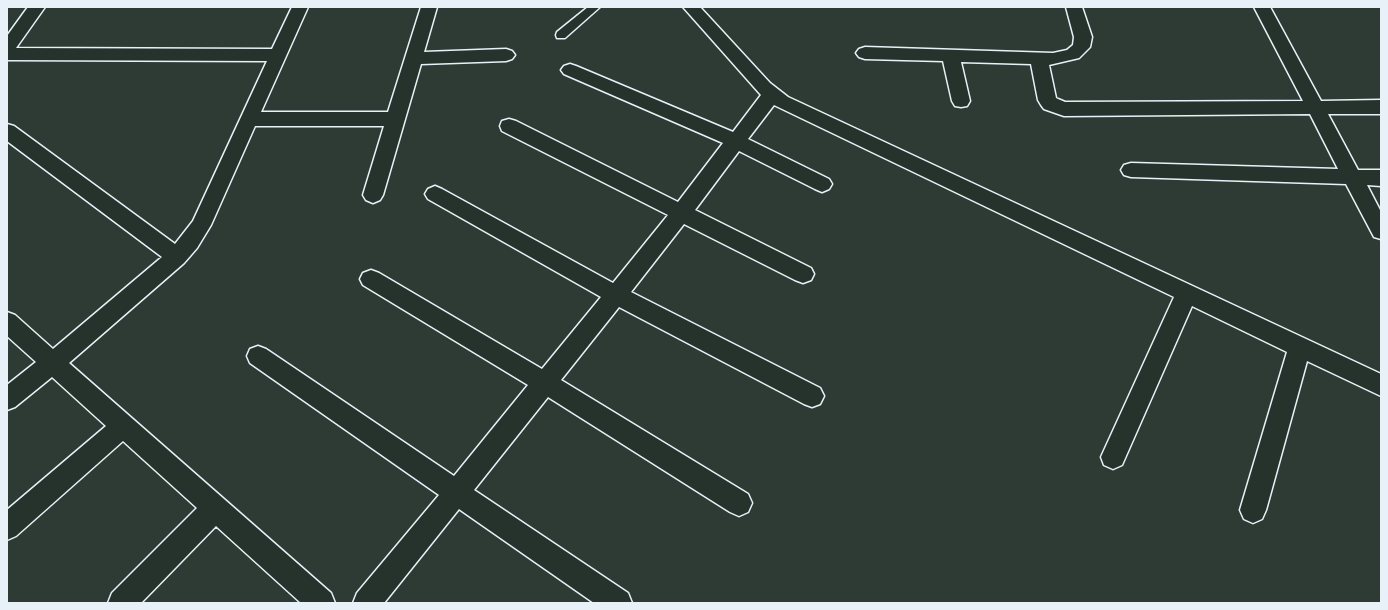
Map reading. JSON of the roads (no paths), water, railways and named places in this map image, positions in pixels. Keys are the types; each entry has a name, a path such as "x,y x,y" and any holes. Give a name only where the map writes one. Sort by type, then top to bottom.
{"street":[{"path":"7,48 37,7"},
{"path":"7,399 52,363 177,257 190,242 201,225 300,7"},
{"path":"372,195 429,7"},
{"path":"691,7 772,94 792,107 1381,385"},
{"path":"865,53 1053,59 1073,54 1081,47 1083,37 1074,7"},
{"path":"1262,7 1381,231"},
{"path":"7,54 278,56"},
{"path":"414,58 506,55"},
{"path":"952,56 961,101"},
{"path":"1039,58 1047,100 1051,104 1064,109 1381,107"},
{"path":"570,70 736,141 822,184"},
{"path":"367,603 616,295 772,94"},
{"path":"249,118 395,119"},
{"path":"509,126 803,274"},
{"path":"7,131 177,257"},
{"path":"1132,170 1381,178"},
{"path":"435,194 616,295 812,396"},
{"path":"370,278 545,383 739,503"},
{"path":"1113,457 1187,293"},
{"path":"7,322 321,603"},
{"path":"1253,510 1300,347"},
{"path":"258,356 618,603"},
{"path":"7,527 123,426"},
{"path":"122,603 215,508"}],"lane":[{"path":"561,35 595,7"}]}
